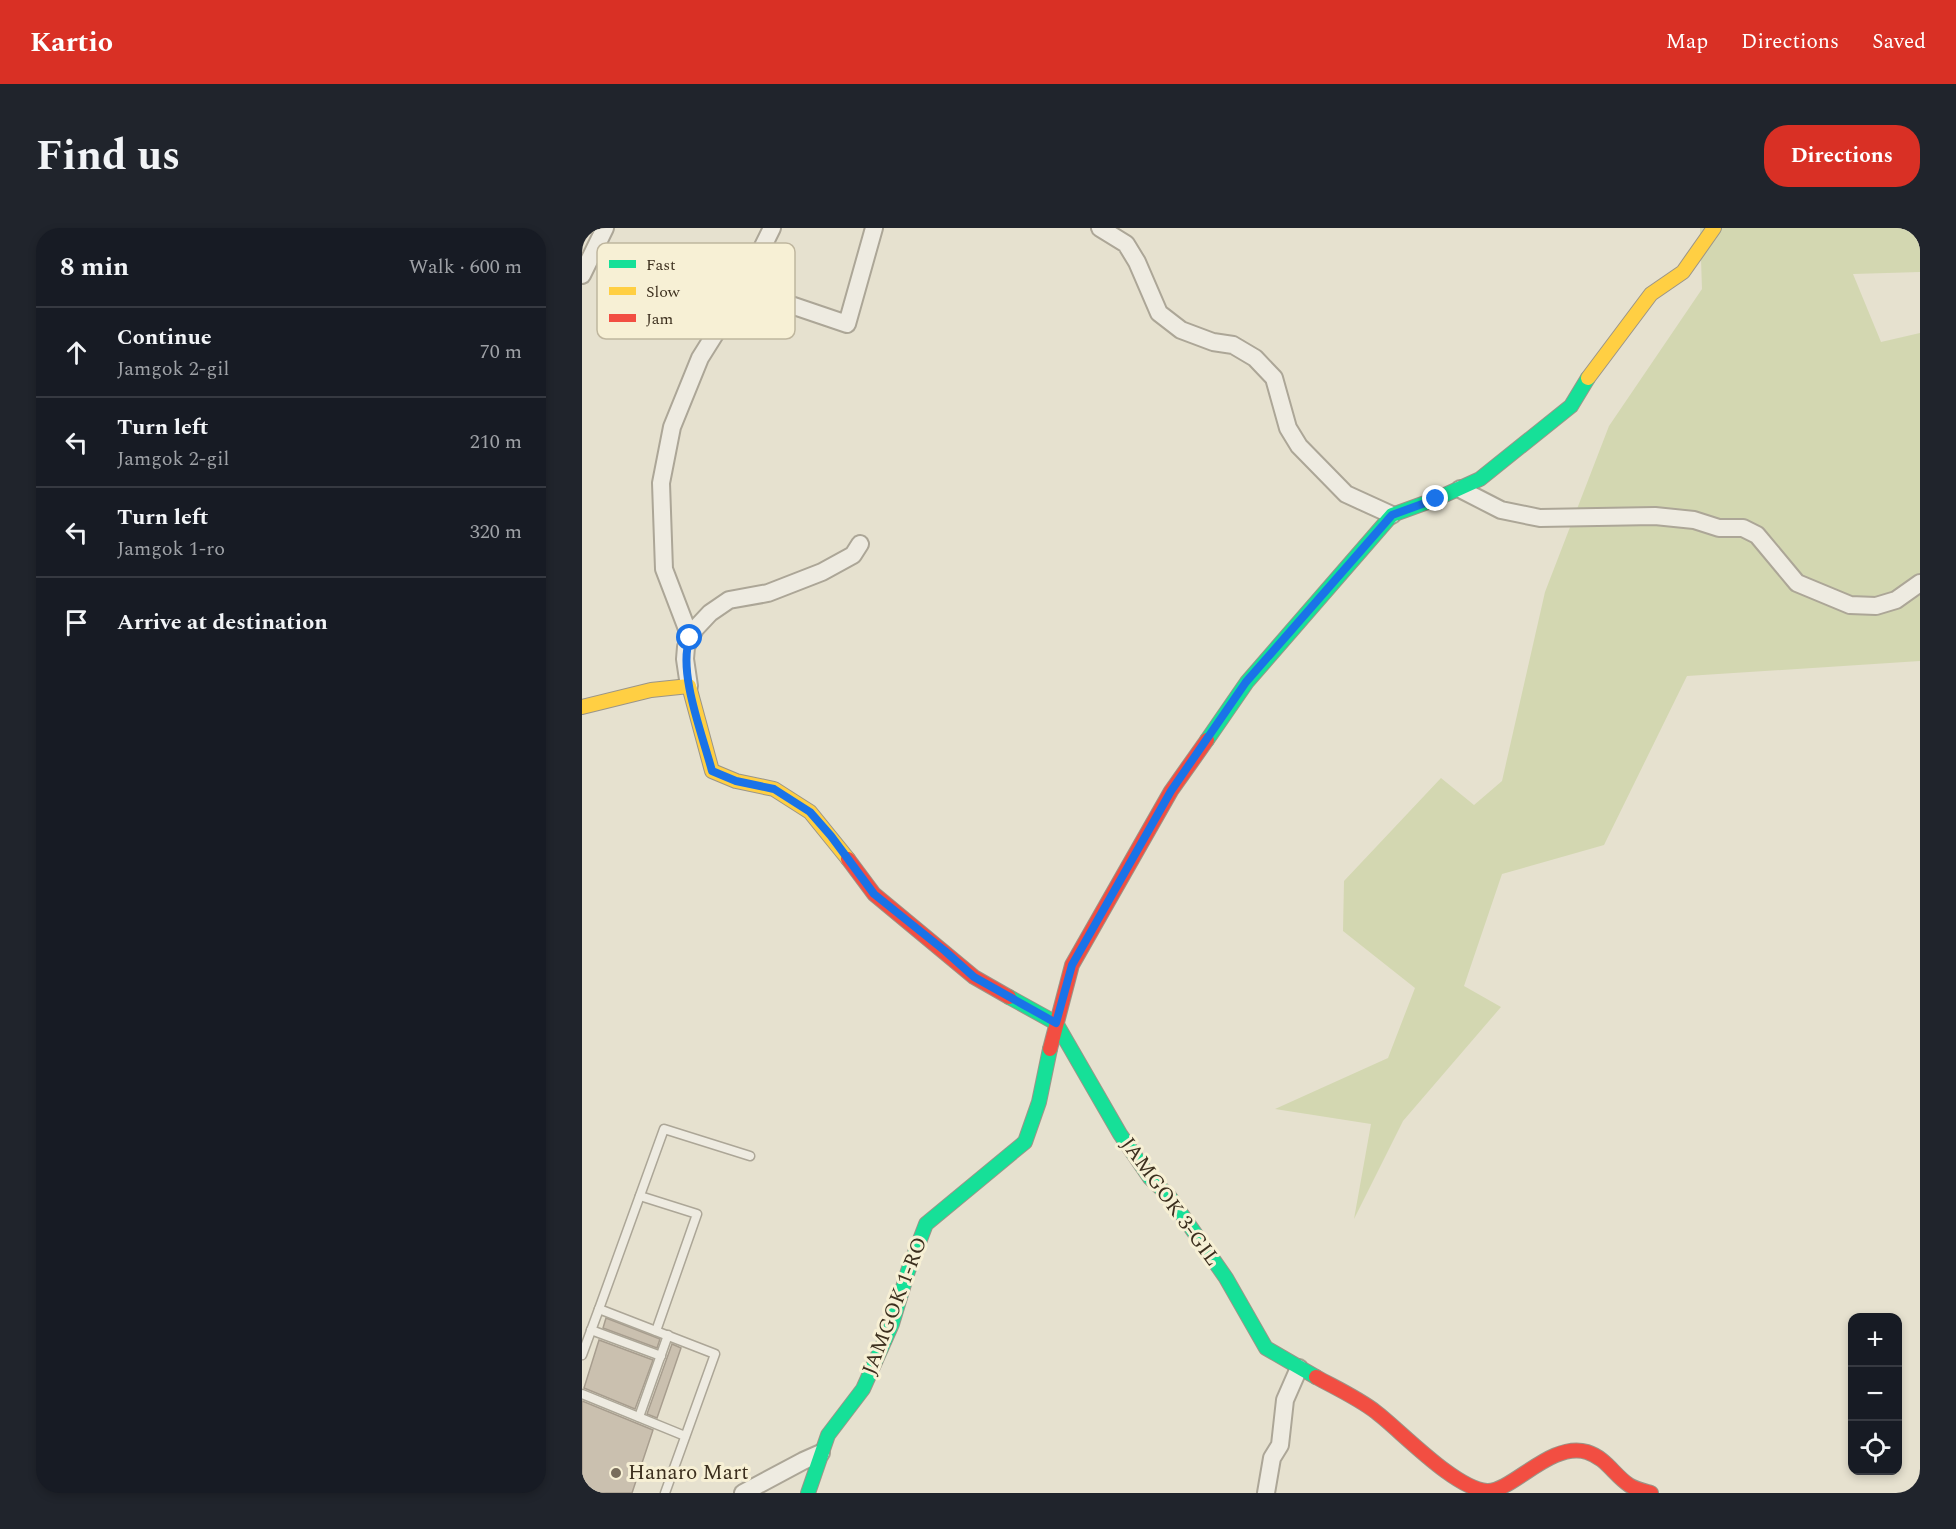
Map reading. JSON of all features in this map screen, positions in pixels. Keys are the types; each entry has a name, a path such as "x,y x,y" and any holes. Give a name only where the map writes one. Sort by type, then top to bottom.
{"street":[{"path":"582,275 604,228"},
{"path":"765,243 772,228"},
{"path":"795,307 847,324 874,228"},
{"path":"1100,228 1126,244 1137,262 1159,313 1181,330 1213,342 1233,345 1255,358 1274,378 1288,428 1299,446 1346,494 1392,515"},
{"name":"JAMGOK 1-RO","path":"808,1493 828,1435 863,1389 892,1324 908,1271 926,1224 1025,1142 1039,1102 1056,1023 1072,965 1171,791 1246,682 1392,515 1460,489 1480,478 1571,406 1595,366 1651,294 1683,272 1714,228"},
{"path":"690,638 664,569 662,483 672,427 700,358 711,339"},
{"path":"1460,489 1501,510 1540,518 1655,516 1694,520 1719,528 1743,528 1757,535 1797,583 1850,605 1876,606 1896,600 1920,583"},
{"path":"860,544 853,555 822,572 768,593 729,600 702,621 690,638 686,647 685,659 689,686 712,771 736,781 774,789 810,812 874,894 974,977 1056,1023"},
{"path":"582,707 651,690 689,686"},
{"name":"JAMGOK 3-GIL","path":"1056,1023 1120,1134 1150,1179 1169,1196 1226,1278 1266,1348 1375,1411 1419,1451 1465,1483 1480,1489 1487,1491 1498,1489 1537,1464 1566,1452 1585,1451 1602,1459 1630,1486 1651,1493"},
{"path":"1266,1493 1272,1458 1280,1445 1285,1400 1299,1368"},
{"path":"743,1493 821,1454"}],"lane":[{"path":"582,1354 664,1129 750,1156"},
{"path":"640,1196 698,1214 656,1331"},
{"path":"599,1309 715,1354 665,1493"},
{"path":"591,1330 661,1356"},
{"path":"639,1417 668,1335"},
{"path":"582,1394 685,1436"}],"green space":[{"path":"1700,228 1920,228 1920,272 1853,274 1881,342 1920,333 1920,661 1687,676 1604,845 1502,874 1464,986 1501,1007 1403,1121 1354,1219 1371,1124 1275,1109 1388,1058 1415,988 1343,931 1344,881 1441,778 1474,805 1502,781 1545,592 1609,426 1702,289"}],"building":[{"path":"606,1318 660,1339 657,1348 603,1328"},
{"path":"599,1340 653,1360 635,1409 584,1388"},
{"path":"672,1344 681,1348 657,1418 647,1414"},
{"path":"582,1401 653,1430 632,1493 582,1493"}],"traffic: fast":[{"path":"1207,740 1247,682 1392,515 1436,499 1480,479 1571,406 1588,378"},
{"path":"1009,997 1056,1023 1120,1134 1150,1178 1169,1196 1226,1278 1266,1348 1316,1377"},
{"path":"808,1493 828,1435 863,1389 892,1324 908,1271 926,1224 1025,1142 1039,1102 1050,1049"}],"traffic: slow":[{"path":"1588,378 1651,294 1683,272 1714,228"},
{"path":"582,707 651,690 689,686 712,771 736,781 774,789 810,812 848,859"}],"traffic: jam":[{"path":"1050,1049 1072,965 1171,791 1207,740"},
{"path":"848,859 874,894 974,977 1009,997"},
{"path":"1316,1377 1369,1407 1444,1470 1474,1488 1487,1491 1497,1489 1546,1460 1573,1451 1594,1455 1605,1462 1629,1485 1651,1493"}],"place":[{"name":"Hanaro Mart","path":"616,1473"}],"route":[{"path":"690,638 686,647 685,659 689,686 712,771 736,781 774,789 810,812 874,894 974,977 1056,1023 1072,965 1171,791 1246,682 1392,515 1436,499"}]}
